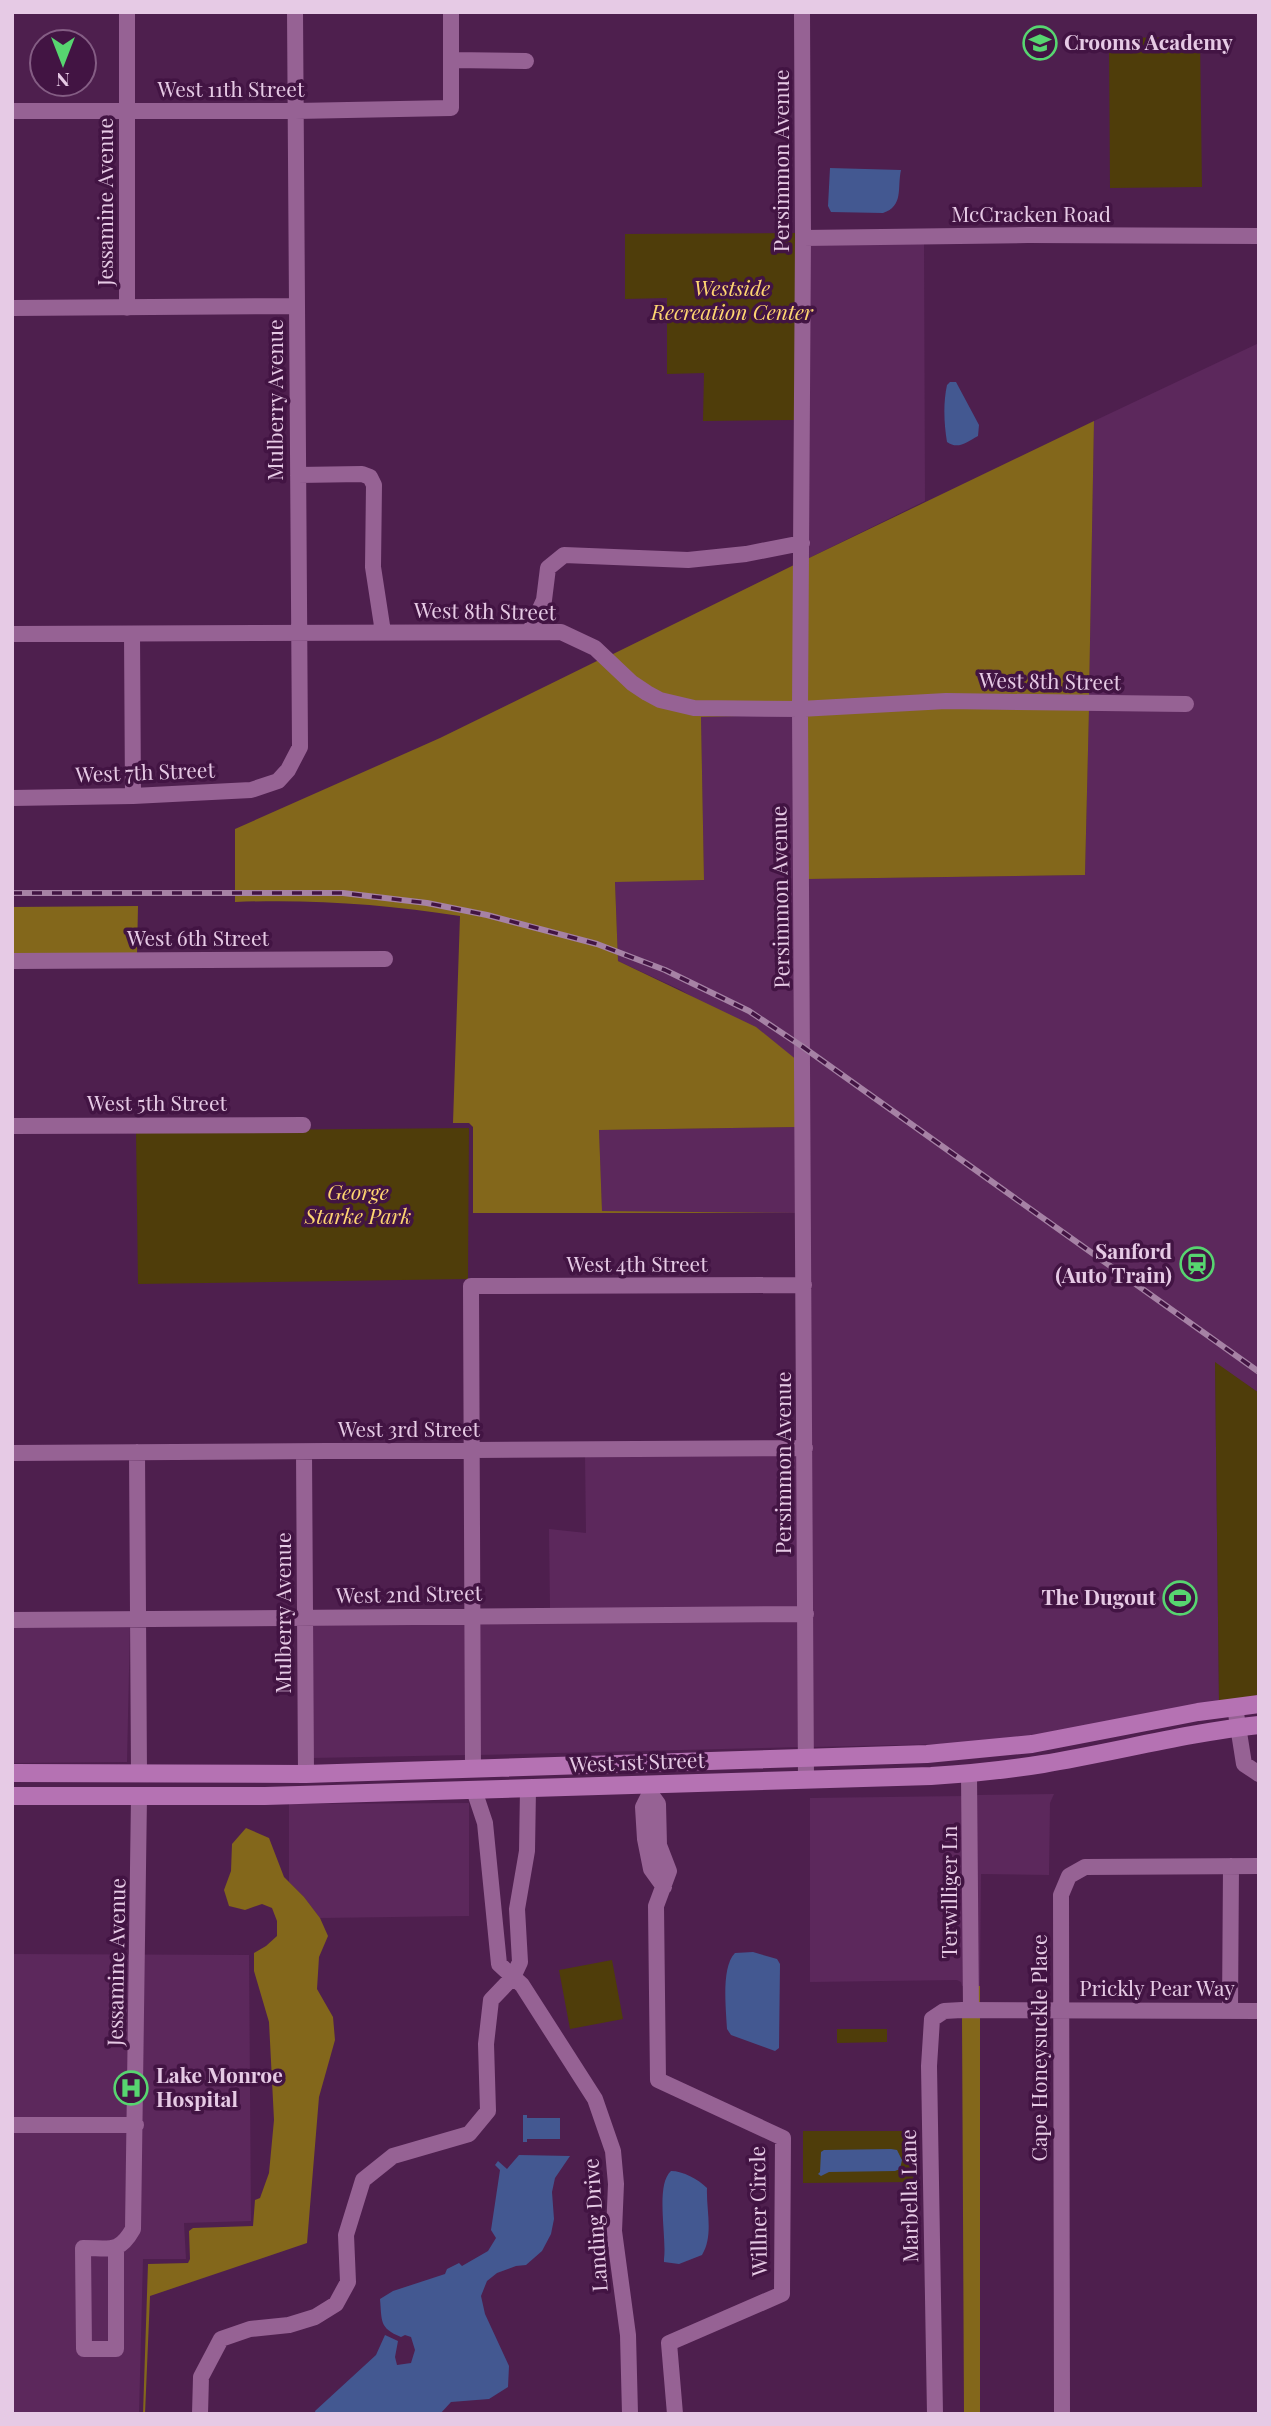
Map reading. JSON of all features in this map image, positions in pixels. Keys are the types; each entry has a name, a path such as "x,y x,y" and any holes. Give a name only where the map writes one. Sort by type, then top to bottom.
{"main road":[{"name":"West 1st Street","path":"12,1773 306,1774 914,1755 1051,1741 1259,1704"},
{"name":"West 1st Street","path":"12,1796 265,1796 528,1789 650,1789 969,1774 1045,1764 1259,1726"},
{"path":"420,1792 434,1783 467,1778 473,1769"},
{"path":"84,1796 104,1787 125,1785 139,1774"},
{"path":"139,1796 160,1782 201,1781 221,1774"}],"street":[{"name":"Jessamine Avenue","path":"127,12 127,308"},
{"name":"Mulberry Avenue","path":"278,781 288,770 300,747 295,12"},
{"path":"450,12 451,60 526,61"},
{"name":"Persimmon Avenue","path":"802,12 800,709 806,1780"},
{"name":"West 11th Street","path":"12,111 451,108 451,60"},
{"name":"McCracken Road","path":"803,239 1028,235 1259,236"},
{"path":"12,308 297,306"},
{"path":"298,475 362,474 370,477 374,485 373,567 383,632"},
{"path":"530,631 544,600 548,568 564,555 688,560 746,554 802,543"},
{"name":"West 8th Street","path":"12,634 561,632 595,648 632,683 660,700 694,708 800,709 947,701 1186,704"},
{"path":"132,634 133,796"},
{"name":"West 7th Street","path":"12,798 251,790 278,781"},
{"name":"West 6th Street","path":"12,961 385,959"},
{"name":"West 5th Street","path":"12,1126 303,1125"},
{"name":"West 4th Street","path":"470,1451 471,1286 804,1285"},
{"name":"West 3rd Street","path":"12,1453 805,1448"},
{"path":"470,1451 473,1769"},
{"path":"137,1452 139,1774"},
{"name":"Mulberry Avenue","path":"304,1452 306,1774"},
{"name":"West 2nd Street","path":"12,1620 806,1614"},
{"path":"1235,1707 1244,1764 1259,1774"},
{"name":"Terwilliger Ln","path":"969,1774 971,2010"},
{"path":"200,2414 201,2377 221,2339 250,2329 289,2325 315,2318 336,2304 348,2282 346,2235 363,2180 393,2155 469,2134 488,2111 486,2044 491,2000 513,1978 520,1962 517,1909 527,1851 528,1789"},
{"name":"Willner Circle","path":"650,1789 643,1807 645,1839 651,1869 664,1887 656,1906 658,2080 783,2138 782,2294 669,2343 675,2414"},
{"name":"Landing Drive","path":"474,1790 485,1822 499,1964 522,1985 596,2099 613,2151 616,2184 614,2231 628,2335 630,2414"},
{"name":"Jessamine Avenue","path":"116,2248 125,2243 133,2229 139,1796"},
{"name":"Cape Honeysuckle Place","path":"1062,2414 1060,1895 1069,1876 1085,1867 1259,1866"},
{"path":"1230,2011 1231,1867"},
{"name":"Prickly Pear Way","path":"971,2010 1259,2011"},
{"name":"Marbella Lane","path":"934,2414 930,2029 932,2019 939,2013 971,2010"},
{"path":"12,2125 136,2125"},
{"path":"83,2248 116,2248 116,2349 83,2349 83,2248"}],"shaded area":[{"path":"924,243 925,501 807,559 809,245"},
{"path":"1259,343 1259,1393 1215,1363 1219,1702 990,1743 812,1747 807,879 1085,875 1089,709 1192,710 1191,698 1089,697 1094,421"},
{"path":"1094,421 1089,697 805,702 807,559"},
{"path":"796,564 794,702 719,703 679,699 648,687 611,655"},
{"path":"599,660 629,689 775,715 701,717 704,880 615,882 618,961 756,1027 798,1061 798,1127 599,1130 602,1211 798,1213 473,1213 473,1127 469,1123 453,1123 460,916 348,903 235,902 235,829 440,738"},
{"path":"947,708 1089,709 1085,875 807,879 805,715"},
{"path":"794,715 798,1061 681,990 618,961 615,881 704,880 701,717"},
{"path":"138,906 137,954 12,955 12,907"},
{"path":"798,1127 798,1213 602,1212 599,1130"},
{"path":"800,1455 800,1608 550,1609 549,1529 586,1533 585,1456"},
{"path":"801,1620 801,1747 479,1755 477,1621"},
{"path":"466,1622 468,1755 311,1758 311,1624"},
{"path":"12,1626 130,1626 127,1762 12,1763"},
{"path":"1054,1794 1050,1803 1049,1875 981,1874 980,1986 977,1986 975,1795"},
{"path":"964,1796 966,1986 962,1986 957,1980 810,1982 810,1798"},
{"path":"469,1803 469,1916 320,1918 289,1882 289,1804"},
{"path":"246,1828 269,1838 284,1877 320,1918 328,1936 319,1957 317,1989 333,2017 335,2040 319,2097 307,2243 150,2296 143,2414 148,2264 188,2263 189,2231 193,2228 253,2226 255,2200 260,2198 269,2173 274,2120 269,2022 254,1971 254,1953 277,1936 277,1921 272,1908 262,1904 245,1910 229,1906 224,1890 231,1871 232,1844"},
{"name":"Lake Monroe Hospital","path":"12,1954 249,1955 251,2221 184,2223 186,2259 143,2259 139,2414 12,2414"},
{"path":"977,1986 980,1986 980,2414 964,2414 962,2016"}],"green space":[{"path":"1200,37 1202,187 1110,188 1109,38"},
{"name":"Westside Recreation Center","path":"798,233 795,420 703,421 704,373 667,374 667,298 625,299 625,234"},
{"name":"George Starke Park","path":"469,1128 468,1279 138,1284 136,1131"},
{"path":"1215,1362 1259,1393 1259,1695 1219,1702"},
{"path":"612,1960 623,2019 570,2029 559,1970"},
{"path":"837,2029 887,2029 887,2042 837,2043"},
{"path":"803,2131 912,2131 913,2182 803,2183"}],"water":[{"path":"830,168 901,170 897,201 890,210 883,213 831,212 828,206"},
{"path":"950,382 956,382 979,425 978,436 959,445 947,442 946,435 945,399"},
{"path":"753,1952 777,1959 780,1964 779,2048 775,2051 731,2035 727,2029 725,1989 731,1959 735,1953"},
{"path":"523,2115 527,2115 527,2118 560,2118 560,2139 527,2139 527,2142 523,2142"},
{"path":"824,2150 897,2150 902,2160 900,2169 895,2171 829,2172 821,2176 818,2174 821,2152"},
{"path":"519,2155 570,2156 555,2178 552,2192 554,2219 551,2234 542,2251 526,2265 497,2273 487,2281 481,2296 485,2314 509,2366 508,2387 489,2399 451,2402 440,2414 316,2414 315,2411 376,2355 385,2335 398,2341 395,2357 397,2365 411,2363 415,2350 411,2337 401,2337 385,2327 380,2299 393,2291 445,2274 447,2269 459,2263 462,2266 488,2251 496,2238 491,2230 500,2170 495,2165 498,2161 507,2169"},
{"path":"671,2171 690,2176 707,2188 709,2231 706,2247 702,2255 679,2264 664,2262 663,2199 666,2178"}],"railway":[{"path":"12,893 343,893 427,903 487,915 597,944 665,970 749,1011 803,1047 1259,1372"}],"place":[{"name":"Crooms Academy","path":"1040,43"},
{"name":"Sanford (Auto Train)","path":"1197,1264"},
{"name":"The Dugout","path":"1180,1598"},
{"name":"Lake Monroe Hospital","path":"131,2088"}]}
